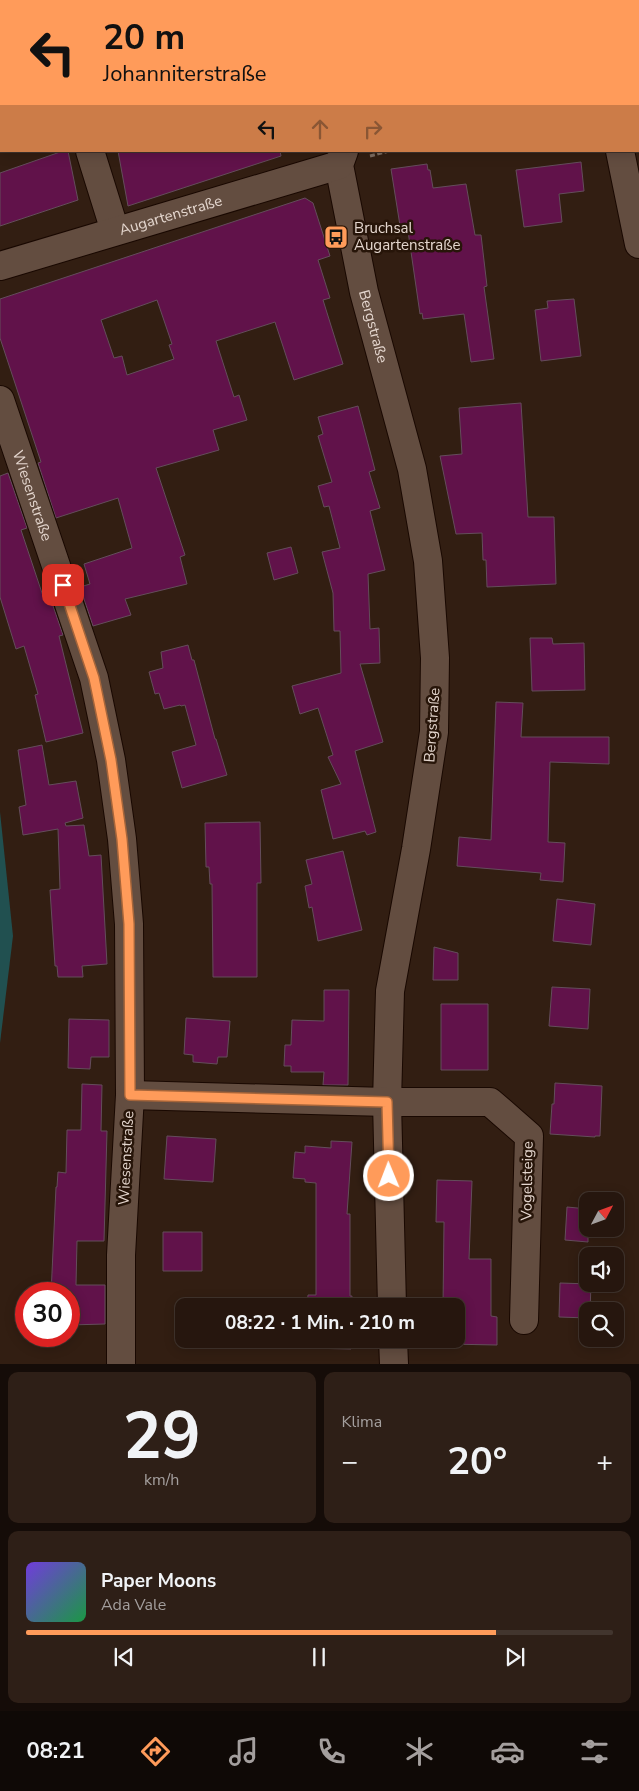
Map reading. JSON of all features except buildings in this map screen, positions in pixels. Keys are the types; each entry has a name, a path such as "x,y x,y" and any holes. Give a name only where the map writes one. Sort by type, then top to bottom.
{"street":[{"path":"90,152 115,231"},
{"path":"620,152 639,244"},
{"name":"Augartenstraße","path":"0,266 342,158"},
{"name":"Bergstraße","path":"342,158 364,292 412,469 428,561 435,658 434,732 416,849 390,991 387,1102 392,1298"},
{"name":"Wiesenstraße","path":"0,400 94,678 111,760 122,839 129,924 130,1095 121,1255 121,1364"},
{"path":"130,1095 387,1102"},
{"name":"Vogelsteige","path":"387,1102 490,1102 529,1136 524,1320"},
{"path":"393,1348 394,1364"}],"water":[{"path":"0,812 13,936 0,1043"}],"place":[{"name":"Bruchsal Augartenstraße","path":"336,237"}],"route":[{"path":"63,585 94,678 111,760 122,839 129,924 130,1095 387,1102 389,1176"}]}
